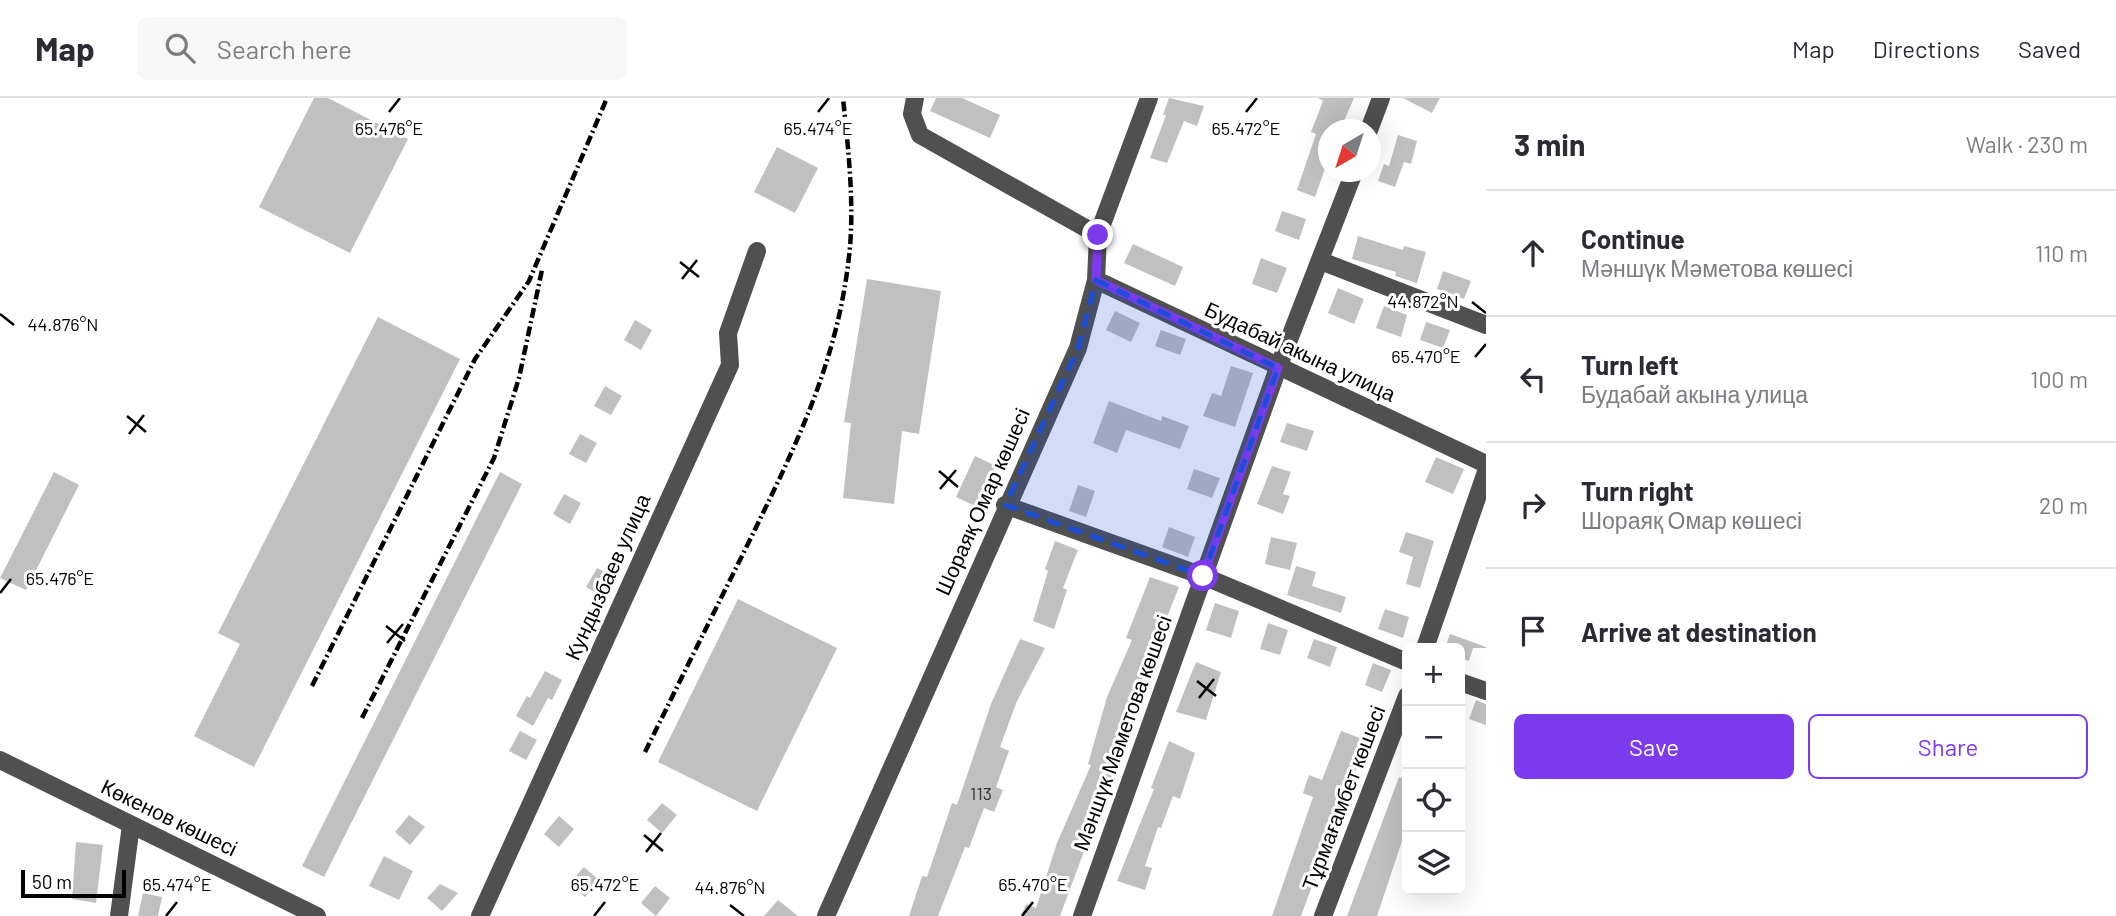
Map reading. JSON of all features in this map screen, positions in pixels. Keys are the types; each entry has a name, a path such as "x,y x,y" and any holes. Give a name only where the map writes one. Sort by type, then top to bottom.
{"street":[{"path":"915,98 912,114 920,135 1098,235"},
{"name":"Шораяқ Омар көшесі","path":"826,916 1005,505 1078,348 1096,280 1098,235 1149,98"},
{"path":"1373,119 1381,98"},
{"name":"Мәншүк Мәметова көшесі","path":"1082,916 1278,368 1350,182"},
{"name":"Кундызбаев улица","path":"480,916 730,365 729,333 757,251"},
{"path":"1321,261 1486,325"},
{"name":"Будабай акына улица","path":"1096,280 1486,464"},
{"path":"1427,643 1486,472"},
{"path":"1005,505 1203,576 1402,660"},
{"path":"1465,684 1486,691"},
{"name":"Тұрмағамбет көшесі","path":"1323,916 1403,706"},
{"name":"Көкенов көшесі","path":"0,760 317,916"},
{"path":"119,916 131,825"}],"highlighted area":[{"path":"1096,280 1278,368 1203,576 1005,505 1078,348"}],"building":[{"path":"314,98 328,98 408,139 350,253 259,207"},
{"path":"936,98 962,98 1000,115 990,138 930,111"},
{"path":"1169,98 1204,106 1197,126 1184,121 1167,163 1150,158 1166,115 1163,115"},
{"path":"1318,98 1354,98 1345,119 1318,119 1318,182 1320,182 1315,197 1297,190 1316,134 1311,132 1323,101"},
{"path":"1403,98 1440,98 1432,113"},
{"path":"1398,135 1417,141 1411,164 1404,162 1395,187 1381,182 1384,164 1389,166"},
{"path":"777,147 818,168 795,213 754,192"},
{"path":"1282,211 1306,219 1299,240 1275,231"},
{"path":"1358,236 1403,250 1404,246 1426,252 1417,283 1395,276 1396,272 1352,259"},
{"path":"1133,244 1183,267 1175,286 1124,263"},
{"path":"1261,258 1287,268 1277,293 1252,284"},
{"path":"1443,271 1471,281 1464,299 1437,289"},
{"path":"867,279 941,291 919,434 902,431 894,504 843,498 851,423 844,422"},
{"path":"1338,288 1364,299 1354,324 1328,313"},
{"path":"1384,306 1407,315 1401,337 1376,328"},
{"path":"1115,311 1140,323 1131,342 1106,330"},
{"path":"378,317 460,359 254,767 194,736 240,644 218,633"},
{"path":"635,320 652,330 641,350 624,340"},
{"path":"1426,322 1450,330 1443,348 1420,340"},
{"path":"1161,330 1186,339 1180,355 1155,346"},
{"path":"1231,366 1253,373 1235,427 1203,416 1212,393 1221,396"},
{"path":"605,386 622,396 611,415 594,406"},
{"path":"1109,401 1161,421 1162,416 1189,426 1180,449 1126,430 1117,453 1093,443"},
{"path":"1287,423 1314,431 1307,451 1280,442"},
{"path":"580,434 597,443 586,463 569,454"},
{"path":"975,456 996,466 977,507 956,497"},
{"path":"1436,457 1464,469 1453,494 1425,482"},
{"path":"1272,466 1291,472 1283,494 1290,496 1283,514 1257,504"},
{"path":"1194,469 1220,478 1212,498 1187,489"},
{"path":"54,472 79,485 26,590 0,578"},
{"path":"500,472 522,484 324,877 302,866"},
{"path":"1078,485 1095,491 1086,517 1069,511"},
{"path":"564,494 581,503 570,524 553,514"},
{"path":"1169,527 1195,537 1188,557 1162,547"},
{"path":"1406,532 1434,541 1420,588 1406,584 1413,557 1399,552"},
{"path":"1271,537 1297,543 1290,570 1265,564"},
{"path":"1055,541 1078,550 1063,588 1067,590 1054,629 1033,621 1048,571 1045,569"},
{"path":"1296,566 1316,572 1312,586 1346,597 1341,613 1287,595"},
{"path":"597,568 614,577 603,597 586,587"},
{"path":"1150,577 1179,587 1139,687 1113,773 1060,916 1021,916 1026,904 1036,908 1057,843 1091,765 1088,764 1107,697 1132,640 1126,638"},
{"path":"738,599 837,648 757,811 658,762"},
{"path":"1215,603 1239,611 1231,638 1206,630"},
{"path":"1385,609 1409,617 1403,638 1378,629"},
{"path":"1268,623 1288,630 1280,655 1260,649"},
{"path":"1450,634 1486,648 1473,648 1469,661 1465,660 1465,643 1447,643"},
{"path":"1020,639 1045,648 1017,701 1000,747 1009,751 996,787 1003,790 994,812 984,808 969,848 965,847 938,916 909,916 922,876 927,877 952,803 957,805 991,704"},
{"path":"1314,639 1337,647 1330,667 1307,658"},
{"path":"1196,662 1221,672 1206,720 1176,712"},
{"path":"1373,663 1391,670 1382,692 1365,685"},
{"path":"545,671 562,680 552,700 548,698 533,726 516,716"},
{"path":"1476,700 1486,704 1486,725 1469,719"},
{"path":"520,731 537,740 526,760 509,751"},
{"path":"1341,731 1365,740 1351,786 1349,785 1301,916 1272,916 1313,797 1303,793 1309,775 1322,780"},
{"path":"1169,741 1195,753 1180,799 1173,796 1161,828 1158,827 1145,866 1152,868 1145,890 1117,881 1154,789 1151,788"},
{"path":"1399,777 1402,778 1402,841 1377,916 1347,916"},
{"path":"662,803 677,815 662,833 647,820"},
{"path":"409,815 425,827 410,845 395,832"},
{"path":"559,816 574,829 559,847 544,834"},
{"path":"76,842 103,845 96,903 72,899"},
{"path":"384,856 413,871 399,900 369,886"},
{"path":"584,867 599,880 585,897 569,884"},
{"path":"440,884 458,893 442,911 427,898"},
{"path":"655,886 670,898 656,916 641,903"},
{"path":"143,893 162,897 158,916 138,916"},
{"path":"778,900 798,916 764,916"}],"railway":[{"path":"312,686 475,359 529,281 607,98"},
{"path":"645,752 797,441 825,367 836,329 850,247 851,191 843,98"},
{"path":"362,718 494,458 519,378 542,270"}],"route":[{"path":"1098,235 1096,280 1278,368 1203,576"}]}
